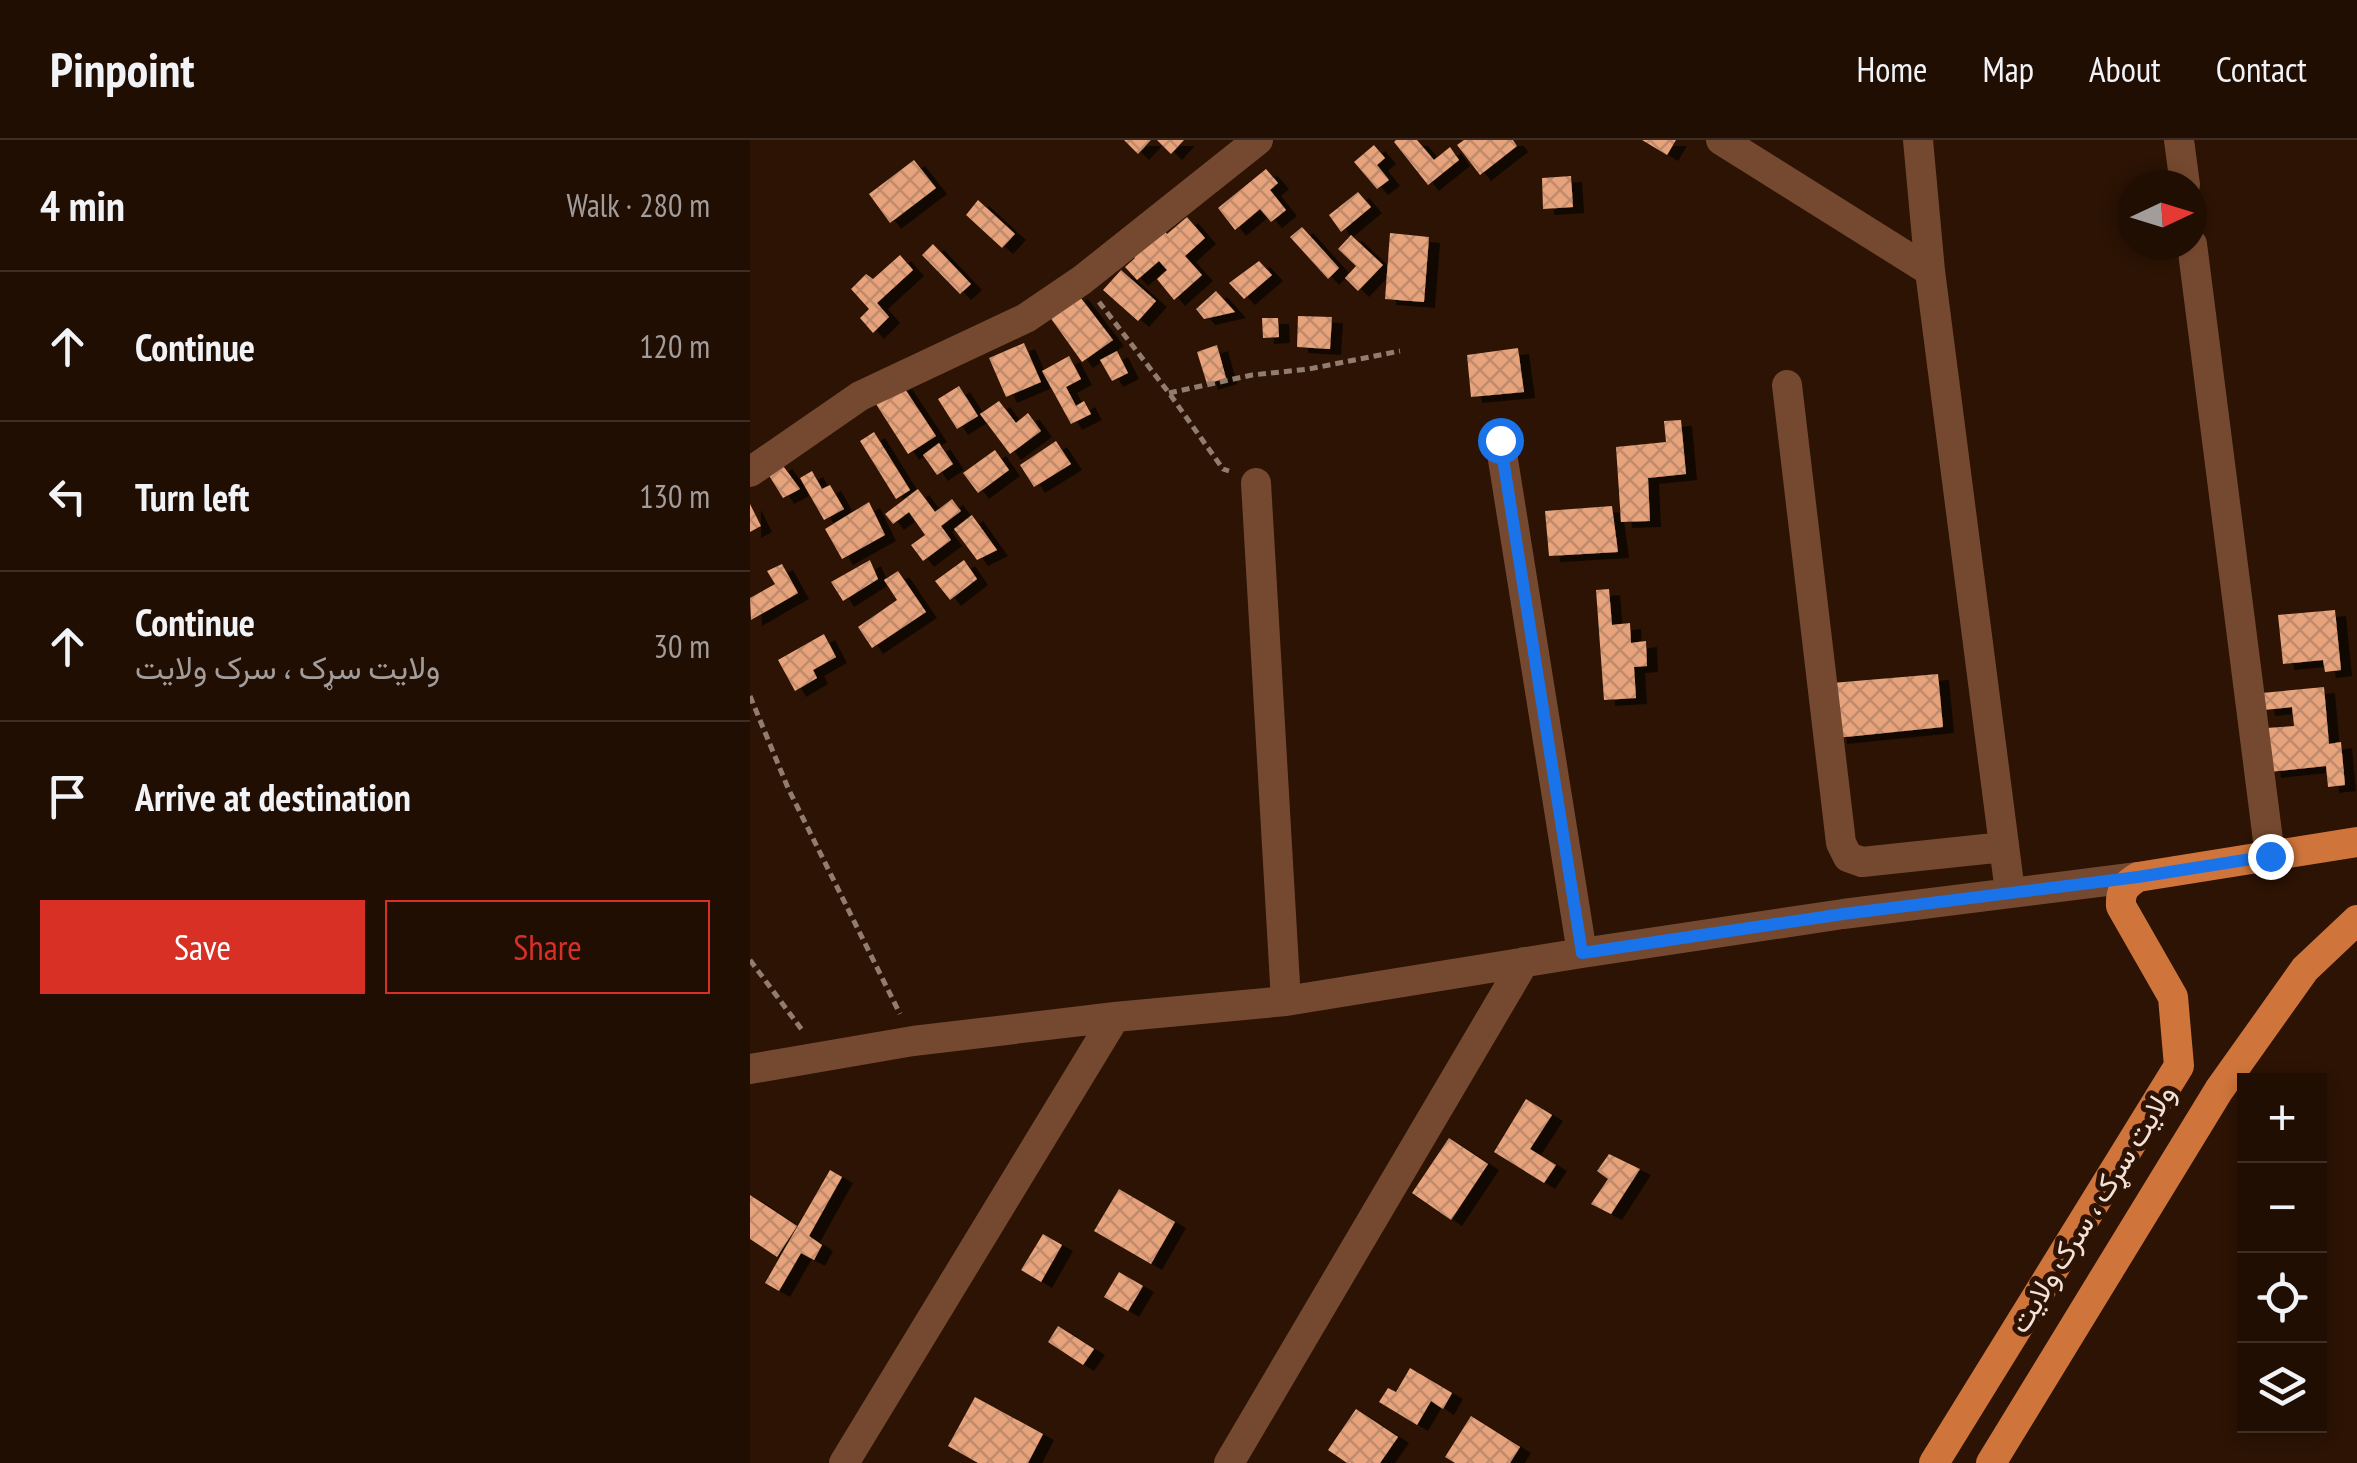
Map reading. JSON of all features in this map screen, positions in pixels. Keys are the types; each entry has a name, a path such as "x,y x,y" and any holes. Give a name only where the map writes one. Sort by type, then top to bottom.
{"main road":[{"path":"2138,877 2357,842"},
{"name":"ولایت سړک ، سرک ولایت","path":"1934,1463 2179,1066 2174,997 2121,906 2120,895 2138,877"},
{"name":"ولایت سړک ، سرک ولایت","path":"1992,1463 2220,1090 2306,969 2357,920"},
{"path":"2179,1066 2220,1090"}],"street":[{"path":"750,472 860,396 1026,318 1082,280 1219,150 1258,140"},
{"path":"1721,140 1930,271"},
{"path":"1918,140 1930,271 2010,892"},
{"path":"2179,140 2182,170"},
{"path":"2194,260 2270,856"},
{"path":"1787,385 1841,843 1848,856 1862,862 2004,847"},
{"path":"1500,440 1582,953"},
{"path":"1256,483 1286,1001"},
{"path":"750,1069 913,1041 1286,1001 1582,953 2138,877"},
{"path":"1229,1463 1524,962"},
{"path":"844,1463 1115,1017"}],"path":[{"path":"1082,280 1223,469 1256,483"},
{"path":"1169,393 1400,351"},
{"path":"750,696 788,788 913,1041"},
{"path":"750,960 822,1057"}],"building":[{"path":"1124,140 1151,140 1138,154"},
{"path":"1157,140 1184,140 1171,154"},
{"path":"1396,140 1417,140 1434,160 1450,147 1459,160 1428,185"},
{"path":"1464,140 1513,140 1517,146 1480,175 1457,145"},
{"path":"1642,140 1676,140 1667,155"},
{"path":"1374,145 1385,158 1377,165 1389,180 1377,189 1354,162"},
{"path":"914,160 936,188 890,223 869,194"},
{"path":"1266,169 1278,183 1270,190 1286,210 1271,222 1260,209 1235,230 1218,208"},
{"path":"1571,176 1573,207 1543,209 1542,178"},
{"path":"1358,192 1371,207 1341,232 1329,215"},
{"path":"978,200 1015,234 1002,248 966,215"},
{"path":"1187,217 1205,238 1185,256 1202,275 1174,300 1157,279 1167,270 1159,261 1137,280 1125,267 1135,258 1132,254 1162,228 1167,234"},
{"path":"1302,227 1339,268 1328,279 1290,237"},
{"path":"1390,233 1429,237 1424,302 1385,299"},
{"path":"1351,235 1383,265 1358,291 1345,278 1356,266 1338,249"},
{"path":"933,244 971,284 960,294 922,255"},
{"path":"900,255 913,270 877,303 889,317 873,333 860,318 869,309 851,289 866,274 873,279"},
{"path":"1259,261 1272,275 1244,299 1229,283"},
{"path":"1121,270 1156,301 1138,321 1103,290"},
{"path":"1216,291 1235,312 1204,319 1196,309"},
{"path":"1077,293 1113,340 1082,362 1047,313"},
{"path":"1298,316 1332,317 1330,349 1297,347"},
{"path":"1262,318 1278,318 1279,337 1263,338"},
{"path":"1024,343 1041,382 1006,397 989,358"},
{"path":"1217,345 1226,378 1207,384 1197,352"},
{"path":"1518,348 1524,392 1471,397 1467,355"},
{"path":"1117,351 1128,373 1112,381 1100,360"},
{"path":"1069,356 1081,379 1066,387 1076,406 1084,401 1091,414 1071,424 1042,371"},
{"path":"901,383 936,436 908,454 874,401"},
{"path":"959,386 978,416 957,429 938,399"},
{"path":"999,401 1016,423 1028,413 1041,431 1010,454 980,414"},
{"path":"1681,420 1686,474 1648,478 1650,521 1621,522 1616,447 1666,442 1664,421"},
{"path":"874,432 910,490 896,499 860,441"},
{"path":"1056,441 1071,464 1034,487 1020,465"},
{"path":"939,443 953,464 937,475 923,455"},
{"path":"995,450 1009,470 978,493 963,473"},
{"path":"781,463 800,489 783,498 768,474"},
{"path":"812,471 822,489 830,485 844,509 824,520 800,478"},
{"path":"918,489 935,512 952,499 961,511 941,526 951,540 923,561 911,545 925,535 909,512 893,524 885,514"},
{"path":"869,502 885,535 842,559 825,529"},
{"path":"750,504 761,526 750,532"},
{"path":"1612,506 1618,552 1549,556 1545,511"},
{"path":"972,515 997,550 977,560 954,529"},
{"path":"870,560 878,579 843,601 831,582"},
{"path":"964,560 977,579 950,600 935,581"},
{"path":"782,564 798,593 751,620 750,598 775,584 767,571"},
{"path":"898,571 926,612 872,648 858,627 897,600 884,580"},
{"path":"1609,589 1612,625 1630,623 1631,643 1646,641 1647,666 1634,667 1636,698 1604,700 1596,590"},
{"path":"2335,610 2341,670 2325,672 2323,660 2283,664 2278,615"},
{"path":"824,634 836,657 813,670 817,678 795,691 778,660"},
{"path":"1938,674 1943,727 1836,738 1832,683"},
{"path":"2324,687 2329,744 2341,742 2345,785 2328,787 2326,766 2270,772 2266,728 2294,726 2292,707 2264,710 2262,693"},
{"path":"1526,1099 1552,1115 1530,1149 1556,1165 1544,1183 1494,1152"},
{"path":"1449,1138 1488,1164 1451,1220 1412,1193"},
{"path":"1609,1154 1640,1169 1611,1214 1591,1204 1608,1179 1597,1171"},
{"path":"830,1170 842,1177 809,1236 822,1245 814,1260 801,1253 779,1291 765,1283"},
{"path":"1119,1189 1175,1222 1151,1264 1094,1231"},
{"path":"750,1195 797,1226 777,1257 750,1239"},
{"path":"1043,1234 1062,1245 1041,1282 1021,1270"},
{"path":"1119,1272 1143,1286 1128,1311 1104,1297"},
{"path":"1058,1326 1094,1349 1083,1365 1048,1342"},
{"path":"1410,1368 1452,1393 1443,1409 1431,1401 1417,1425 1379,1402 1388,1388 1396,1392"},
{"path":"975,1397 1043,1434 1028,1463 978,1463 948,1446"},
{"path":"1356,1409 1398,1437 1380,1463 1347,1463 1328,1450"},
{"path":"1471,1416 1520,1447 1510,1463 1455,1463 1445,1457"}],"route":[{"path":"1500,440 1582,953 2270,856"}]}
